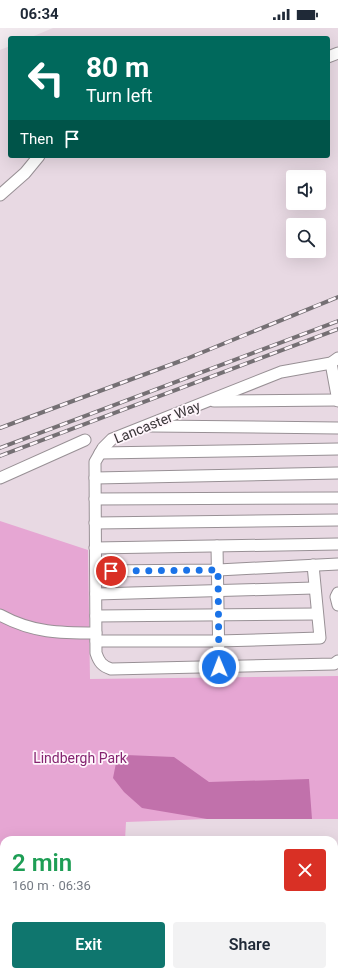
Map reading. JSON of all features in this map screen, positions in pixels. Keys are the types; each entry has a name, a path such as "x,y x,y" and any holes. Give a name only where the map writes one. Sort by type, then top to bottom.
{"street":[{"path":"0,195 20,178 37,158"},
{"path":"208,401 338,400 335,367"},
{"name":"Lancaster Way","path":"335,367 281,372 112,438 95,462 96,653 99,661 111,669 334,664 338,661"},
{"path":"144,426 338,428"},
{"path":"0,478 85,440"},
{"path":"100,453 338,449"},
{"path":"95,478 338,473"},
{"path":"95,499 338,498"},
{"path":"95,523 338,520"},
{"path":"95,548 338,544"},
{"path":"217,546 219,667"},
{"path":"96,571 218,570 338,564"},
{"path":"0,615 33,629 53,633 96,637 218,641 320,638 313,565"},
{"path":"96,594 314,588"},
{"path":"338,593 336,597 338,605"},
{"path":"96,616 317,614"}],"shaded area":[{"path":"53,28 338,28 338,836 0,836 0,50 8,47 8,158 330,158 330,36 34,36"},
{"path":"126,755 174,757 209,782 309,779 312,819 207,819 142,808 124,792 113,778 116,763"}],"green space":[{"name":"Lindbergh Park","path":"0,521 88,550 90,679 338,676 338,819 207,819 126,822 125,836 0,836"}],"railway":[{"path":"0,428 186,359 338,297"},
{"path":"0,448 338,321"},
{"path":"0,456 338,329"}],"route":[{"path":"111,571 218,570 219,667"}]}
